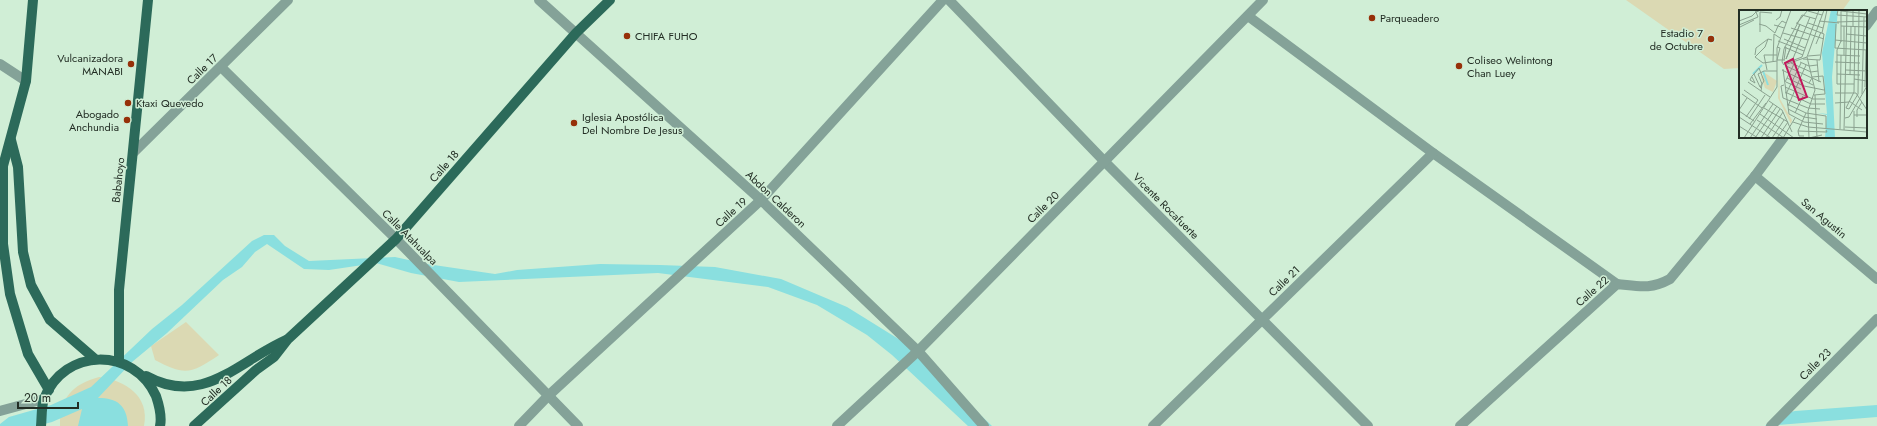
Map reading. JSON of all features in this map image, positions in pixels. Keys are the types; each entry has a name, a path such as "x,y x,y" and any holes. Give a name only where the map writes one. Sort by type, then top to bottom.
{"main road":[{"path":"33,0 26,81 3,166 2,217 6,270 10,294 28,354 49,390"},
{"name":"Babahoyo","path":"119,362 119,290 148,0"},
{"name":"Calle 18","path":"194,426 256,370 274,356 288,339 396,239 576,33 610,0"},
{"path":"11,140 18,167 23,252 31,285 50,320 95,360"},
{"name":"Calle 18","path":"119,362 158,383 192,387 209,383 234,370 267,348 288,339"},
{"path":"41,426 44,399 61,375 77,364 95,360 119,362"},
{"path":"137,371 151,386 159,403 160,426"}],"street":[{"name":"Calle 17","path":"133,154 288,0"},
{"name":"Abdon Calderon","path":"539,0 761,200 918,351 984,426"},
{"name":"Calle 19","path":"519,426 548,396 761,200 943,0"},
{"name":"Vicente Rocafuerte","path":"949,0 1105,162 1368,426"},
{"name":"Calle 20","path":"837,426 918,351 1263,0"},
{"path":"1867,25 1877,11"},
{"path":"1248,16 1433,153 1617,284"},
{"path":"0,64 26,81"},
{"name":"Calle Atahualpa","path":"221,67 396,239 578,426"},
{"name":"Calle 22","path":"1460,426 1617,284 1650,287 1670,279 1755,176 1783,138"},
{"name":"Calle 21","path":"1153,426 1433,153"},
{"name":"San Agustin","path":"1755,176 1877,279"},
{"name":"Calle 23","path":"1771,426 1877,319"},
{"path":"0,410 44,399"}],"shaded area":[{"name":"Estadio 7 de Octubre","path":"1626,0 1850,0 1843,10 1739,10 1739,68 1724,69"},
{"path":"186,322 219,355 201,366 188,371 174,369 155,360 151,346"},
{"path":"99,377 118,382 134,391 143,406 145,415 144,426 60,426 62,408 69,394 82,384"}],"water":[{"path":"264,235 274,235 285,246 309,261 395,257 427,264 495,274 517,270 600,264 715,267 781,279 847,307 905,343 992,426 968,426 892,355 867,335 817,305 768,287 658,273 459,282 411,273 376,263 329,270 304,269 267,244 255,252 242,267 223,280 167,333 132,362 98,398 111,399 120,404 126,413 128,426 78,426 82,409 52,422 37,426 0,426 0,424 9,417 51,405 91,387 152,329 182,305 252,241"},
{"path":"1877,405 1877,417 1765,426 1775,416 1795,411"}],"place":[{"name":"Parqueadero","path":"1372,18"},
{"name":"CHIFA FUHO","path":"627,36"},
{"name":"Estadio 7 de Octubre","path":"1711,39"},
{"name":"Vulcanizadora MANABI","path":"131,64"},
{"name":"Coliseo Welintong Chan Luey","path":"1459,66"},
{"name":"Ktaxi Quevedo","path":"128,103"},
{"name":"Abogado Anchundia","path":"127,120"},
{"name":"Iglesia Apostólica Del Nombre De Jesus","path":"574,123"}]}
